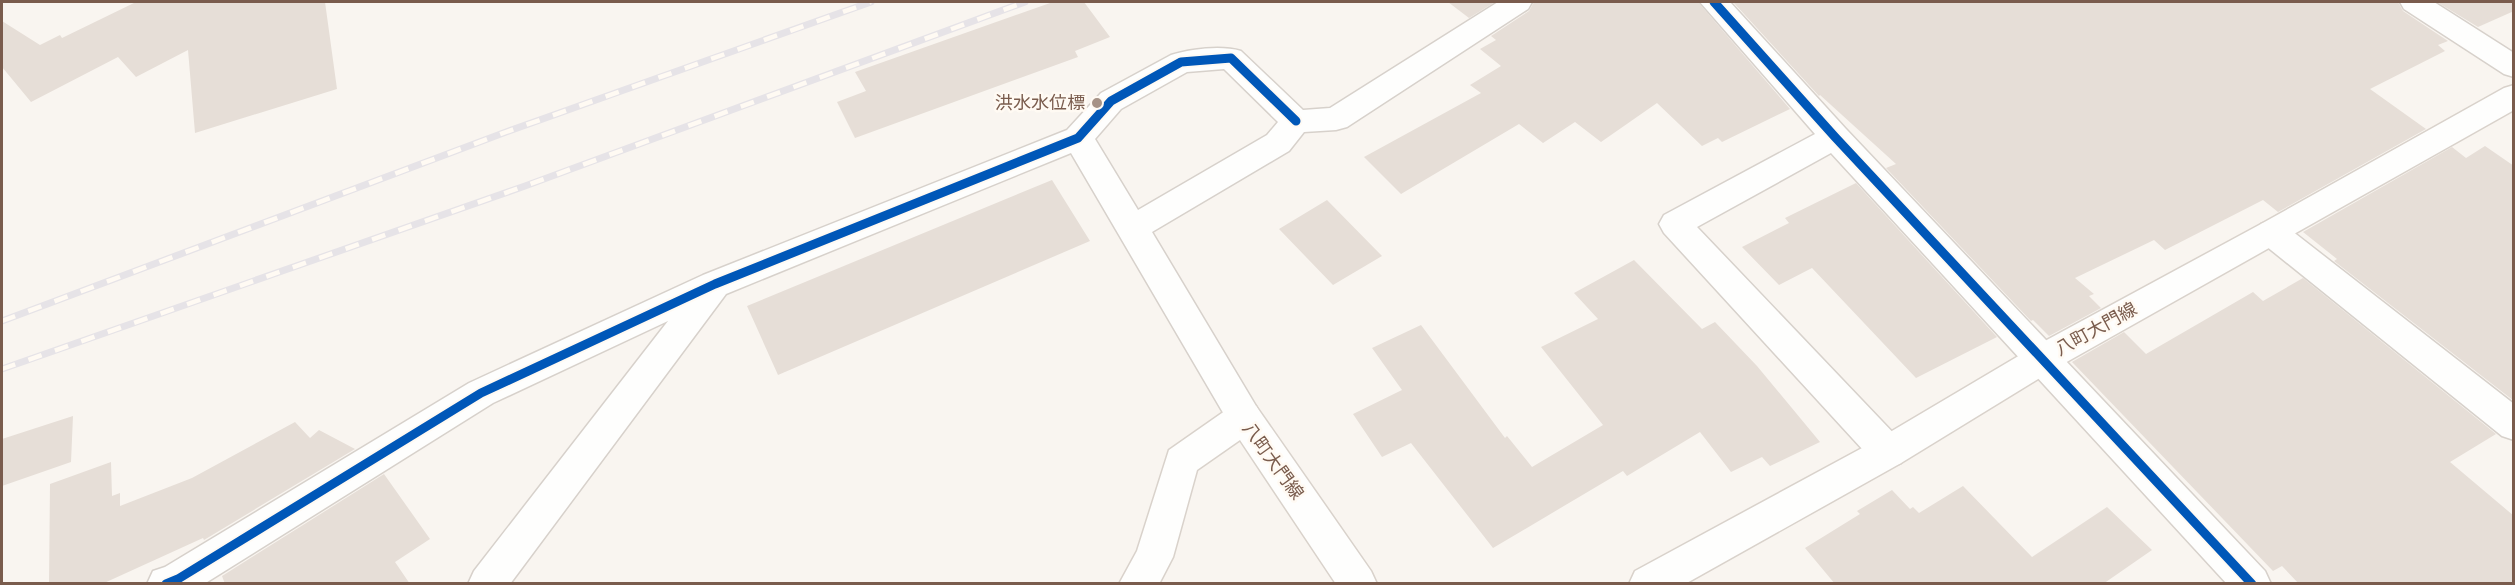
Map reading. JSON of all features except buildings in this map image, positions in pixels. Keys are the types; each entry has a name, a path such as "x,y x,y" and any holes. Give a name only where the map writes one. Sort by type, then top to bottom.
{"street":[{"path":"166,584 178,579 481,393 715,284 1077,138 1111,101 1181,62 1231,58 1296,121 1336,119 1518,2"},
{"path":"1714,2 1835,137 2044,358 2252,584"},
{"path":"2414,2 2514,67"},
{"name":"八町大門線","path":"1648,584 1888,453 2044,358 2272,233 2514,96"},
{"path":"1133,228 1278,143 1296,121"},
{"path":"1835,137 1675,224 1888,453"},
{"path":"1077,138 1133,228 1244,417"},
{"path":"2272,233 2514,425"},
{"path":"487,584 715,284"},
{"name":"八町大門線","path":"1138,584 1154,557 1182,461 1244,417 1358,584"}],"railway":[{"path":"2,321 506,132 871,2"},
{"path":"2,369 525,186 1025,2"}],"cycle path":[{"path":"1714,2 1835,137 2252,584"},
{"path":"166,584 178,579 481,393 715,284 1078,138 1111,101 1181,62 1231,58 1296,121"}],"place":[{"name":"洪水水位標","path":"1097,103"}]}
